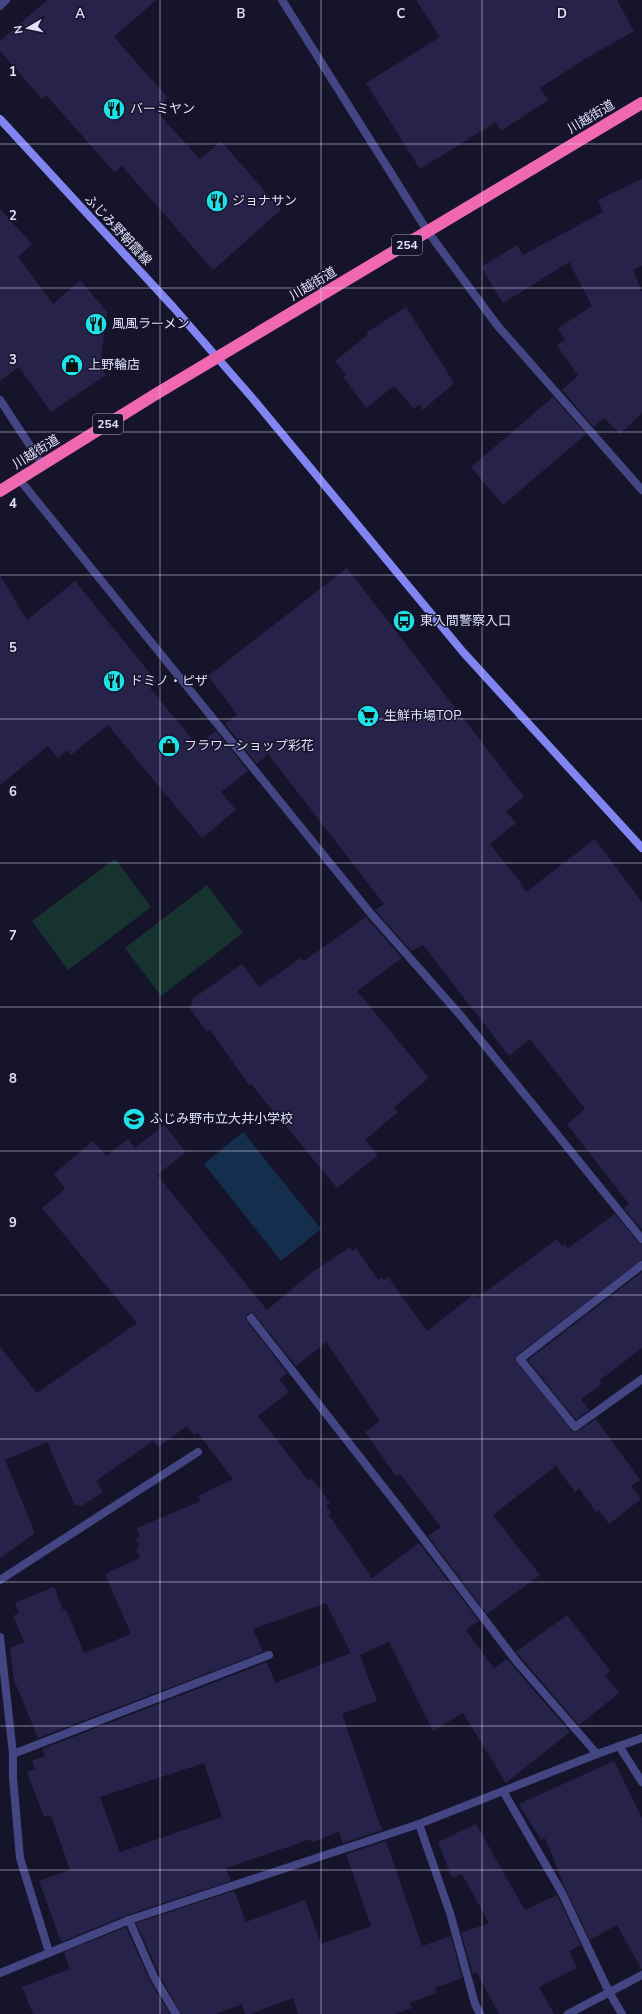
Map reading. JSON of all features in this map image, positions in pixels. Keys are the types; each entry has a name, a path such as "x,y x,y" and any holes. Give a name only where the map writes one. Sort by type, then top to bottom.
{"highway":[{"name":"川越街道","path":"0,491 216,358 642,103"}],"street":[{"path":"0,6 6,0"},
{"path":"282,0 428,232 497,325 642,490"},
{"name":"ふじみ野朝霞線","path":"0,119 174,308 254,400 463,652 642,848"},
{"path":"0,400 42,464"},
{"path":"19,479 372,915 461,1016 642,1239"},
{"path":"642,1265 520,1359 575,1427 642,1379"},
{"path":"251,1318 517,1662 597,1754"},
{"path":"0,1580 198,1452"},
{"path":"0,1636 13,1754 12,1778 20,1858 49,1952"},
{"path":"13,1754 269,1655"},
{"path":"0,1973 129,1920 419,1824 597,1754 642,1738"},
{"path":"619,1746 642,1782"},
{"path":"503,1791 562,1893 609,1992 622,2014"},
{"path":"419,1824 450,1913 475,2004 480,2014"},
{"path":"129,1920 154,1977 176,2014"},
{"path":"568,2014 642,1975"}],"green space":[{"path":"115,859 151,907 68,970 32,921"},
{"path":"207,885 243,933 161,996 125,948"}],"water":[{"path":"243,1132 321,1229 281,1261 204,1164"}],"building":[{"path":"47,0 156,0 114,37 168,98 155,110 200,159 221,141 281,210 213,270 122,166 115,173 46,95 42,99 0,51 0,41"},
{"path":"416,0 617,0 634,31 585,59 540,88 548,100 501,131 496,122 420,169 366,83 440,37"},
{"path":"642,179 642,266 633,270 642,292 642,413 620,434 604,418 594,427 562,390 578,376 557,345 565,340 558,328 592,306 569,262 503,303 481,267 517,245 523,255 603,212 598,200"},
{"path":"0,209 32,244 18,257 53,304 80,280 107,312 100,366 106,375 51,412 19,367 0,381"},
{"path":"406,307 454,383 423,410 419,404 414,409 394,386 366,408 343,377 346,375 335,361 368,335 366,333"},
{"path":"553,397 586,434 503,505 471,467"},
{"path":"347,568 524,797 506,811 516,823 490,844 521,883 526,892 595,839 642,902 642,1230 624,1208 629,1204 567,1124 585,1109 530,1039 509,1056 423,945 411,951 375,910 384,904 268,754 257,764 225,724 237,714 208,676"},
{"path":"0,575 27,620 75,581 157,682 150,688 197,745 216,731 248,771 221,792 236,810 202,838 108,725 71,755 67,750 58,758 48,746 0,785"},
{"path":"366,917 402,958 357,991 429,1078 394,1107 398,1112 365,1140 378,1155 337,1188 251,1084 249,1085 210,1030 207,1032 189,1007 193,1003 191,1000 242,964 259,987 301,958 304,961"},
{"path":"164,1125 186,1152 157,1175 267,1310 311,1273 350,1247 352,1251 356,1248 378,1280 382,1277 384,1280 388,1277 427,1331 474,1294 477,1298 557,1239 562,1246 565,1244 568,1248 615,1214 638,1242 642,1244 642,1260 517,1355 515,1359 573,1432 578,1431 596,1419 640,1480 631,1486 641,1499 609,1524 599,1510 596,1512 579,1488 575,1492 556,1466 493,1515 540,1575 487,1614 428,1536 441,1527 400,1474 396,1476 365,1432 380,1421 326,1342 296,1366 255,1315 248,1313 246,1316 247,1321 287,1373 279,1379 289,1392 258,1416 308,1480 311,1478 330,1503 326,1506 331,1513 329,1515 372,1578 419,1543 479,1621 466,1630 494,1669 507,1659 570,1732 506,1783 463,1713 433,1731 389,1642 360,1655 377,1701 342,1714 382,1830 343,1843 339,1832 312,1842 311,1839 226,1868 231,1881 127,1915 61,1942 39,1881 70,1870 51,1815 44,1817 27,1772 35,1769 32,1761 45,1756 42,1749 267,1662 275,1683 351,1653 326,1603 253,1629 263,1652 38,1738 14,1680 10,1648 24,1642 13,1616 19,1613 15,1603 54,1587 63,1610 66,1609 84,1653 131,1634 105,1574 140,1558 136,1548 139,1547 136,1538 140,1537 137,1528 201,1501 198,1496 233,1479 198,1433 194,1435 187,1426 158,1447 153,1441 96,1481 103,1492 80,1507 78,1504 75,1506 47,1442 5,1460 35,1533 0,1558 0,1347 37,1393 137,1323 42,1208 65,1189 54,1174 93,1141 106,1156 128,1139 135,1148","holes":["204,1763 222,1817 120,1852 100,1797"]},
{"path":"642,1272 642,1348 599,1381 602,1384 581,1399 589,1410 576,1420 528,1360"},
{"path":"567,1615 610,1671 605,1675 619,1693 579,1725 516,1652"},
{"path":"614,1761 642,1818 642,1970 617,1925 590,1940 566,1890 545,1838 541,1840 519,1804"},
{"path":"476,1824 525,1910 557,1895 581,1945 569,1951 577,1968 539,1987 554,2014 499,2014 477,1973 473,1974 461,1933 489,1923 462,1874 452,1878 438,1842"},
{"path":"386,1841 422,1946 451,1936 462,1978 435,1988 436,1993 410,2003 412,2008 395,2014 298,2014 293,1998 250,2014 245,2014 242,2004 217,2014 181,2014 159,1974 136,1923 234,1891 246,1922 305,1900 321,1944 371,1926 346,1854"},
{"path":"126,1927 149,1979 170,2014 33,2014 22,1987 70,1969 64,1952"}],"place":[{"name":"バーミヤン","path":"114,109"},
{"name":"ジョナサン","path":"217,201"},
{"name":"風風ラーメン","path":"96,324"},
{"name":"上野輪店","path":"72,365"},
{"name":"東入間警察入口","path":"404,621"},
{"name":"ドミノ・ピザ","path":"114,681"},
{"name":"生鮮市場TOP","path":"368,716"},
{"name":"フラワーショップ彩花","path":"169,746"},
{"name":"ふじみ野市立大井小学校","path":"134,1119"}]}
